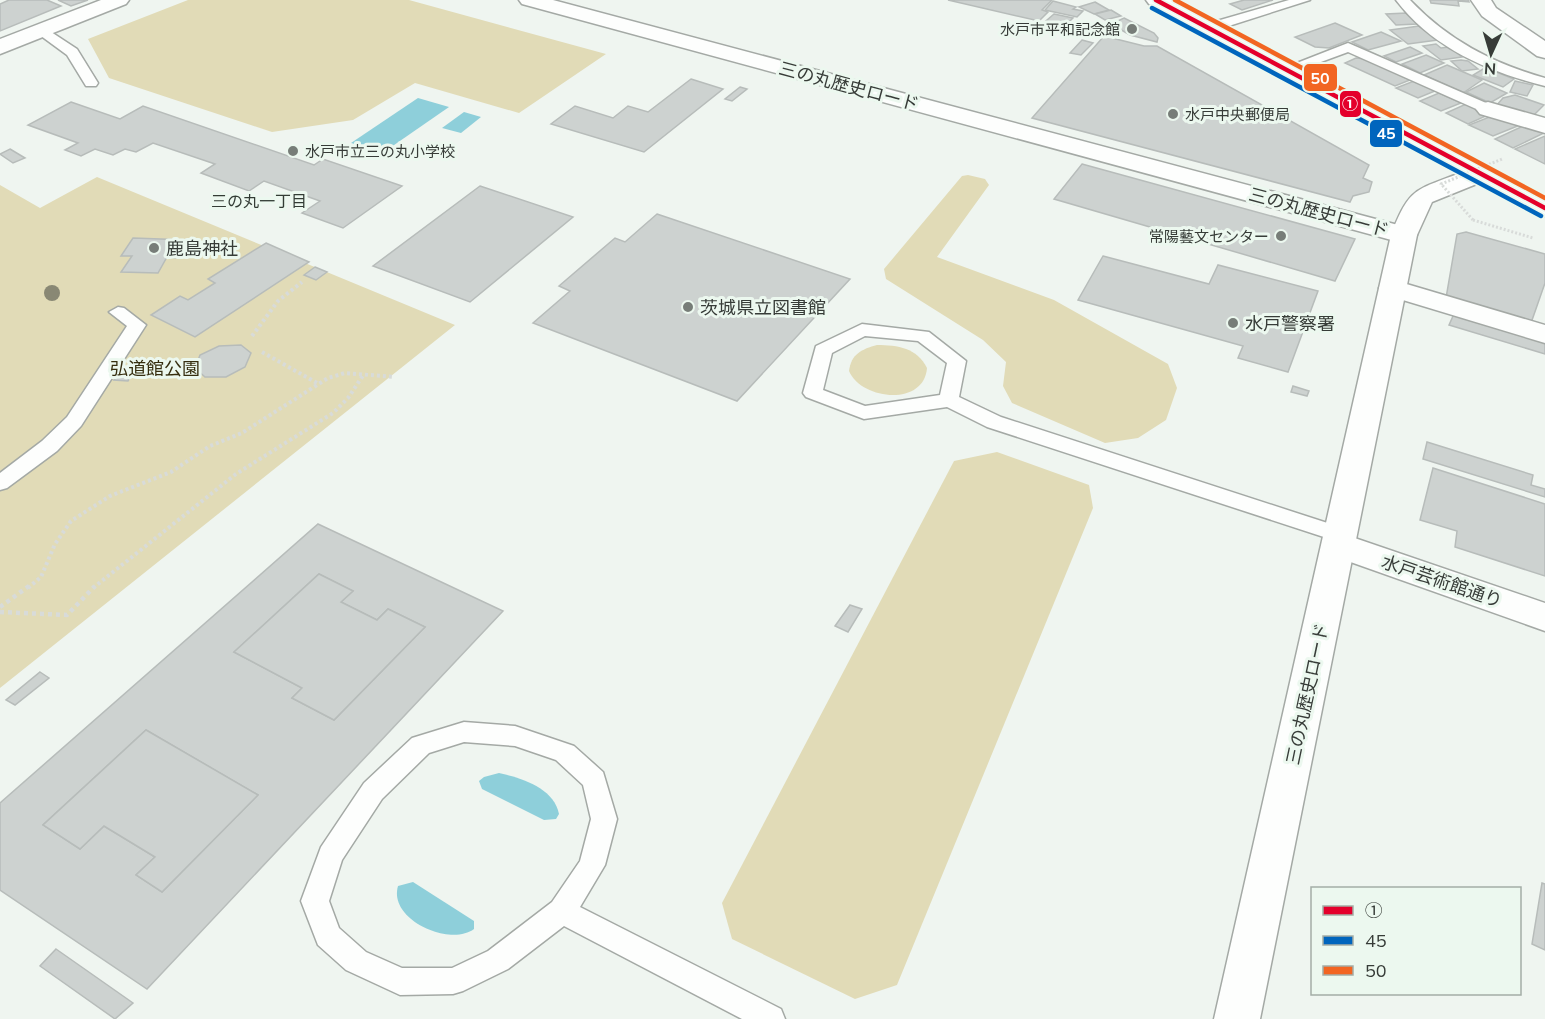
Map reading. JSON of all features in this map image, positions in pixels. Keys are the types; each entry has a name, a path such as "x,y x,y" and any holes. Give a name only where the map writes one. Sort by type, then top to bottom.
{"main road":[{"path":"0,47 119,0"},
{"name":"三の丸歴史ロード","path":"529,0 1404,235 1237,1019"},
{"path":"1156,0 1545,208"},
{"path":"1481,0 1489,12 1545,51"},
{"path":"1488,110 1545,126"},
{"path":"1404,235 1415,207 1423,197 1479,174"},
{"path":"1393,288 1545,334"},
{"name":"水戸芸術館通り","path":"1340,540 1545,617"}],"lane":[{"path":"1208,28 1303,0"},
{"path":"1404,0 1418,17 1476,60 1545,82"},
{"path":"42,30 72,52 91,83"},
{"path":"1286,70 1348,47 1488,110"},
{"path":"0,483 46,449 67,430 79,414 137,325 118,312"},
{"path":"949,400 957,361 923,336 862,330 823,350 813,393 864,413 949,400 994,422 1340,540"},
{"path":"464,732 515,736 565,753 594,780 604,819 592,865 562,910 498,960 453,981 399,982 356,961 327,936 315,901 330,855 374,791 421,745 464,732"},
{"path":"562,910 771,1019"}],"path":[{"path":"1502,159 1441,184 1473,220 1533,238"},
{"path":"252,336 278,301 302,282"},
{"path":"262,352 317,384"},
{"path":"0,607 41,578 55,544 72,521 110,496 171,472 210,446 242,433 317,384 345,373 394,377"},
{"path":"0,612 67,615 92,589 236,474 333,413 348,398 364,374"}],"green space":[{"path":"188,0 409,0 606,54 519,113 415,83 353,120 272,132 109,78 88,39"},
{"path":"962,176 985,179 989,185 937,257 1054,300 1168,364 1177,388 1166,420 1138,438 1105,443 1012,403 1003,386 1006,362 983,340 886,279 884,269"},
{"name":"弘道館公園","path":"97,177 455,325 0,688 0,185 40,208"},
{"path":"877,345 899,347 918,356 927,368 923,381 915,389 904,394 891,395 878,393 856,381 849,371 852,360 867,348"},
{"path":"997,452 1089,485 1093,508 897,985 855,999 732,939 722,903 954,461"}],"water":[{"path":"418,98 449,107 384,152 351,143"},
{"path":"464,112 481,117 461,133 442,128"},
{"path":"499,773 527,781 544,791 556,805 559,814 556,819 544,820 482,789 479,781 484,777"},
{"path":"413,882 474,921 474,929 463,934 451,935 423,927 411,919 402,910 397,898 398,886"}],"building":[{"path":"9,0 47,0 61,6 0,31 0,4"},
{"path":"58,0 88,0 71,6"},
{"path":"948,0 1052,0 1042,10 1048,12 1039,21"},
{"path":"1244,0 1273,0 1242,10 1230,4"},
{"path":"1430,0 1468,0 1469,2 1458,1 1459,6 1431,3"},
{"path":"1053,1 1083,11 1077,17 1045,10"},
{"path":"1095,2 1109,10 1094,14 1079,7"},
{"path":"1111,10 1121,16 1105,20 1095,14"},
{"path":"1407,13 1417,24 1396,25 1386,14"},
{"path":"1054,14 1073,18 1065,26 1046,21"},
{"name":"水戸市平和記念館","path":"1124,18 1154,33 1158,38 1157,42 1130,35 1111,24"},
{"path":"1335,23 1362,35 1329,48 1315,47 1295,37"},
{"path":"1419,26 1438,40 1408,44 1390,30"},
{"path":"1381,32 1401,41 1368,50 1352,42"},
{"path":"1104,36 1144,46 1157,46 1369,165 1363,178 1372,182 1369,192 1353,196 1350,202 1032,118"},
{"path":"1082,40 1093,43 1081,55 1070,53"},
{"path":"1436,44 1441,48 1449,47 1462,57 1441,60 1423,46"},
{"path":"1410,47 1422,53 1396,62 1384,56"},
{"path":"1426,55 1444,63 1420,73 1402,64"},
{"path":"1356,58 1366,59 1410,80 1395,86 1345,63"},
{"path":"1451,61 1468,61 1478,69 1462,71"},
{"path":"1447,65 1482,80 1463,93 1424,75"},
{"path":"1483,69 1514,79 1503,87 1473,75"},
{"path":"691,79 723,89 644,152 551,124 575,106 613,118 628,106 648,112"},
{"path":"1414,81 1435,91 1418,98 1396,88"},
{"path":"1515,81 1533,85 1527,96 1510,92"},
{"path":"1484,83 1507,93 1490,103 1466,92"},
{"path":"740,87 747,89 732,101 725,99"},
{"path":"1439,93 1461,103 1441,111 1420,101"},
{"path":"1515,95 1544,105 1531,118 1495,107 1503,98"},
{"path":"71,102 120,119 143,106 314,165 323,159 402,186 343,228 302,213 320,201 264,181 249,191 201,173 215,164 153,143 136,152 125,149 113,155 95,149 81,156 65,150 78,143 28,125"},
{"path":"1466,104 1488,115 1468,124 1446,113"},
{"path":"1492,116 1520,125 1493,136 1469,125"},
{"path":"1523,126 1544,133 1513,148 1495,139"},
{"path":"1545,136 1545,164 1515,149"},
{"path":"10,149 25,158 13,163 0,154"},
{"path":"1082,164 1355,239 1335,281 1054,199"},
{"path":"480,186 573,217 470,302 373,266"},
{"name":"茨城県立図書館","path":"657,214 850,279 737,401 533,323 570,291 559,286 615,238 625,242"},
{"path":"1466,232 1545,254 1545,283 1531,323 1446,298 1457,234"},
{"name":"鹿島神社","path":"133,238 187,240 176,258 167,257 158,273 121,272 132,256 121,256"},
{"path":"266,243 309,262 195,337 151,315 180,296 188,300 215,283 208,279"},
{"name":"水戸警察署","path":"1103,256 1209,284 1218,265 1318,291 1288,372 1238,358 1243,346 1078,300"},
{"path":"315,267 327,272 316,280 304,275"},
{"path":"1454,314 1545,340 1545,354 1449,325"},
{"path":"241,345 251,353 245,367 226,377 205,377 195,368 200,355 219,346"},
{"path":"120,371 134,371 128,381 114,380"},
{"path":"1293,386 1309,391 1307,396 1291,392"},
{"path":"1427,442 1533,475 1531,485 1545,489 1545,497 1423,459"},
{"path":"1433,468 1545,504 1545,576 1455,547 1457,531 1420,520"},
{"path":"318,524 503,611 147,989 0,890 0,803","holes":["319,574 353,591 341,602 377,620 388,609 425,627 334,720 292,698 302,688 234,652","146,730 258,795 162,892 136,875 155,857 104,826 80,849 43,825"]},
{"path":"319,574 353,591 341,602 377,620 388,609 425,627 334,720 292,698 302,688 234,652"},
{"path":"850,605 862,609 848,632 835,626"},
{"path":"40,672 49,678 15,705 6,700"},
{"path":"146,730 258,795 162,892 136,875 155,857 104,826 80,849 43,825"},
{"path":"1542,883 1545,884 1545,950 1532,944"},
{"path":"56,949 133,1003 115,1019 40,966"}],"transit line":[{"name":"①","path":"1156,0 1545,208"},
{"name":"50","path":"1175,0 1545,198"},
{"name":"45","path":"1152,8 1541,216"}],"place":[{"name":"水戸市平和記念館","path":"1132,29"},
{"name":"水戸中央郵便局","path":"1173,114"},
{"name":"水戸市立三の丸小学校","path":"293,151"},
{"name":"常陽藝文センター","path":"1281,236"},
{"name":"鹿島神社","path":"154,248"},
{"name":"茨城県立図書館","path":"688,307"},
{"name":"水戸警察署","path":"1233,323"}],"district":[{"name":"三の丸一丁目","path":"259,201"}]}
